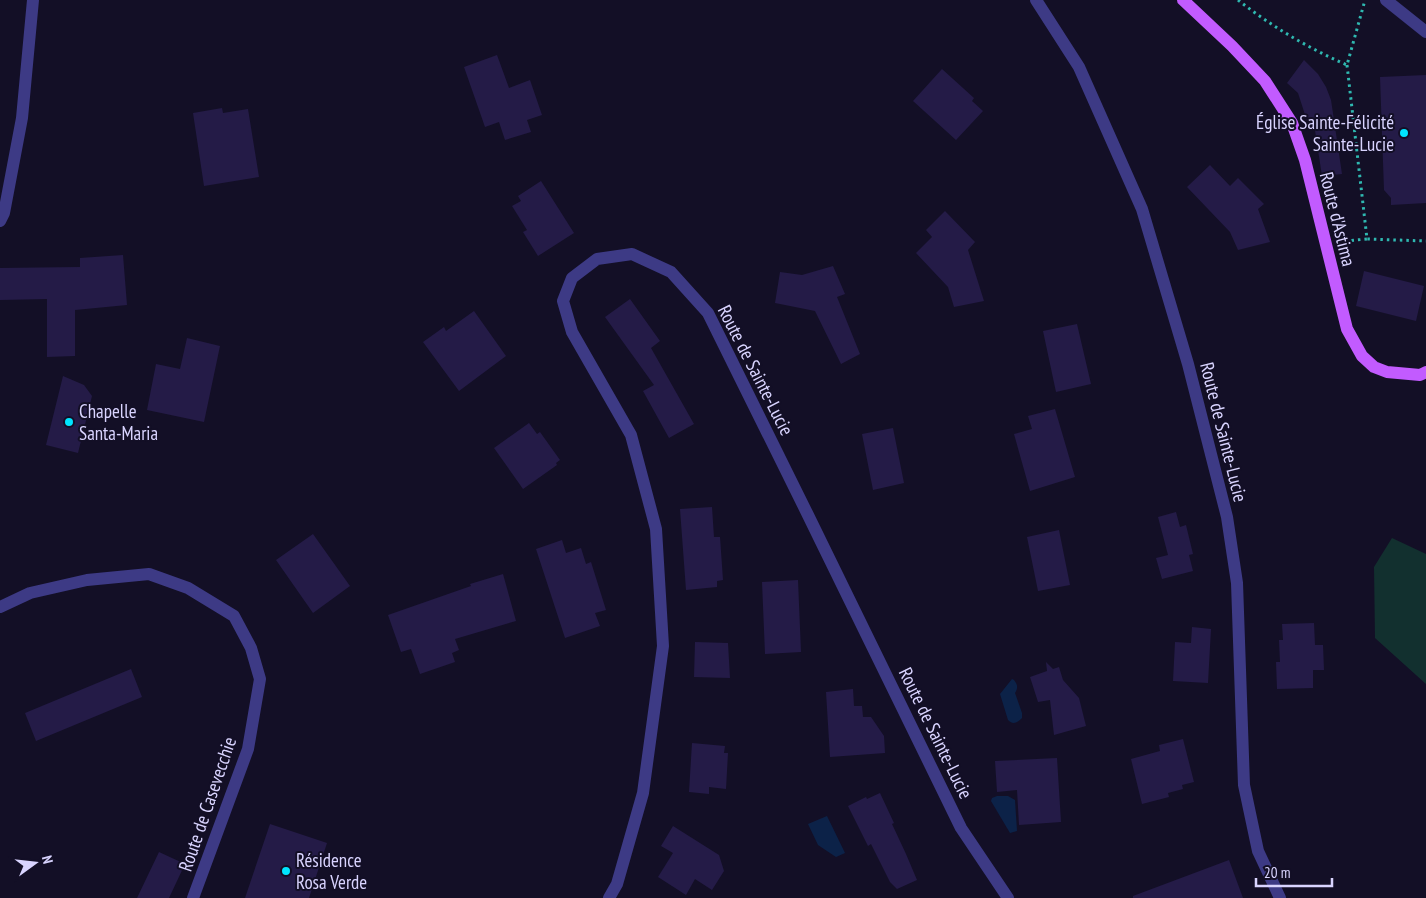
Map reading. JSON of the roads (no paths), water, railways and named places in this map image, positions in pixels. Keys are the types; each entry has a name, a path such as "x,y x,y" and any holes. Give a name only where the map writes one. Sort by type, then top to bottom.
{"main road":[{"name":"Route d'Astima","path":"1183,0 1232,46 1265,81 1292,123 1305,160 1346,329 1362,356 1374,367 1387,372 1420,374 1426,372"}],"street":[{"path":"0,221 4,213 22,118 32,0"},
{"name":"Route de Sainte-Lucie","path":"1036,0 1079,68 1142,209 1188,364 1227,516 1237,583 1244,785 1258,851 1280,898"},
{"path":"1386,0 1426,32"},
{"name":"Route de Sainte-Lucie","path":"609,898 618,884 643,792 663,646 656,529 631,435 572,332 563,301 572,278 597,259 632,254 671,272 708,313 961,828 1008,898"},
{"name":"Route de Casevecchie","path":"0,607 30,593 86,580 149,574 188,588 234,616 251,648 260,679 248,749 193,898"}],"water":[{"path":"1012,679 1017,685 1015,693 1022,713 1022,718 1013,723 1008,720 1000,694"},
{"path":"1008,796 1015,800 1017,831 1010,833 991,801 992,798"},
{"path":"827,816 845,853 836,857 818,845 808,824"}],"place":[{"name":"Église Sainte-Félicité Sainte-Lucie","path":"1404,133"},
{"name":"Chapelle Santa-Maria","path":"69,422"},
{"name":"Résidence Rosa Verde","path":"286,871"}]}
